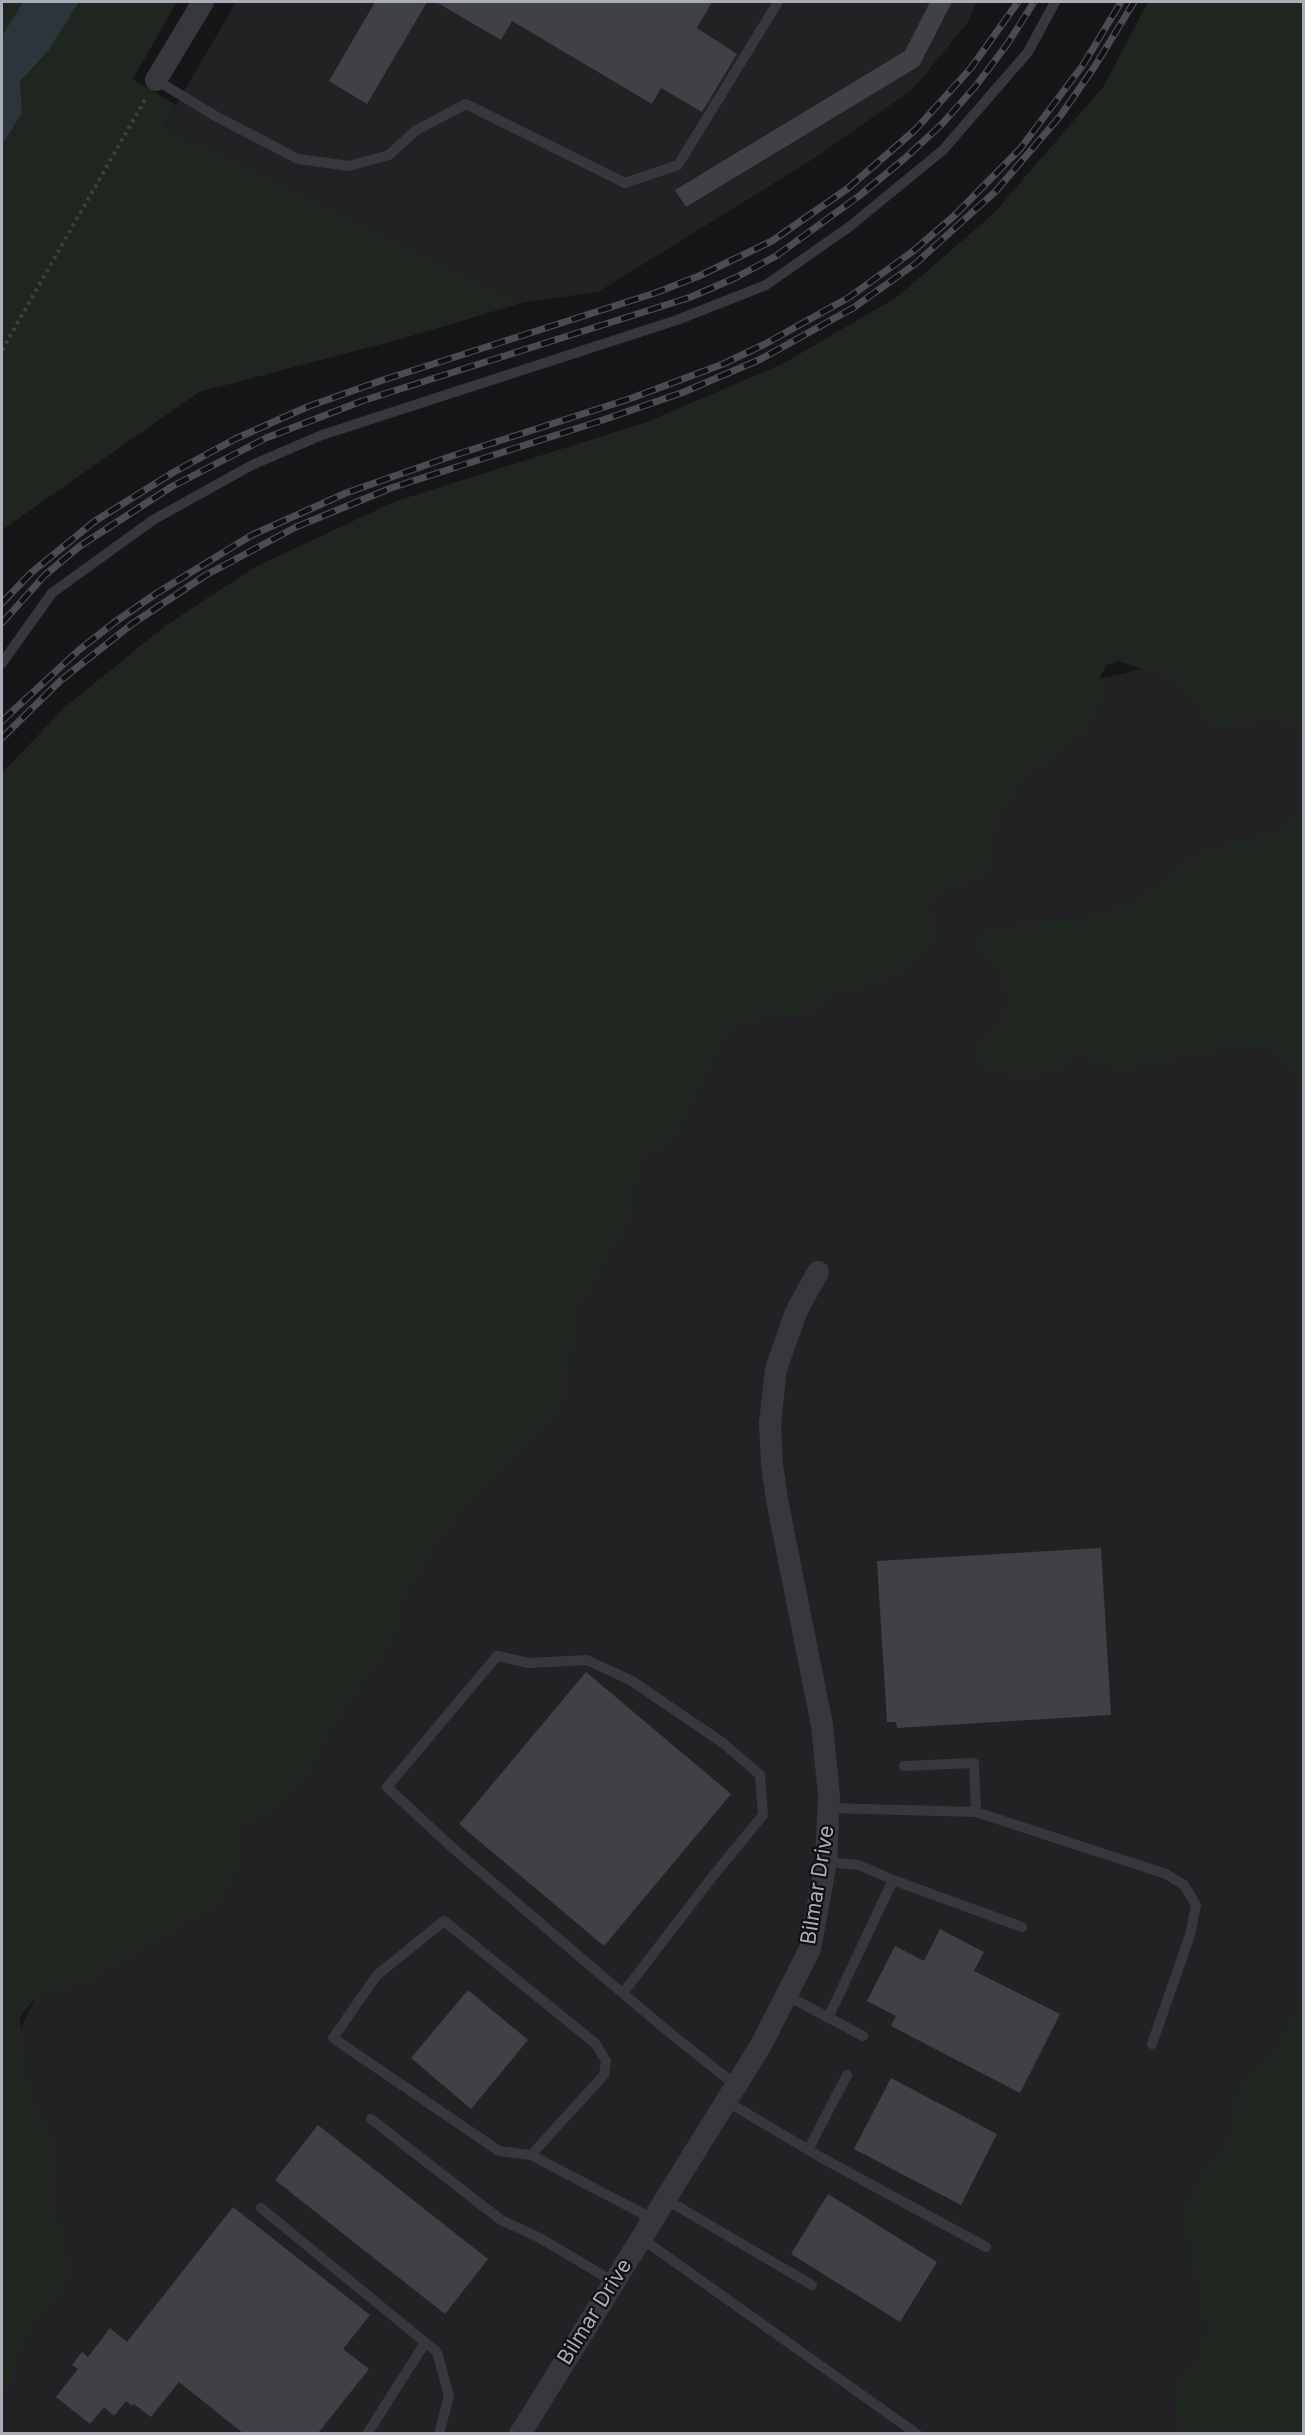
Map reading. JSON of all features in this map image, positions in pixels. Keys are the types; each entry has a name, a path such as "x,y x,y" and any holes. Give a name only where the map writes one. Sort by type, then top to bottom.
{"street":[{"path":"156,80 202,2"},
{"name":"Bilmar Drive","path":"520,2433 761,2044 810,1949 826,1862 829,1808 822,1725 777,1500 770,1423 776,1369 796,1312 818,1272"}],"lane":[{"path":"156,80 217,117 298,159 349,166 389,155 415,131 466,104 625,183 678,165 778,2"},
{"path":"2,663 52,593 153,520 252,465 322,435 677,320 766,285 849,226 943,150 1028,52 1055,2"},
{"path":"623,1994 713,1876 763,1815 760,1775 723,1743 632,1681 587,1660 530,1663 497,1656 387,1787 455,1850 623,1994 676,2038 731,2093 808,2150 986,2247"},
{"path":"904,1766 974,1763 976,1812"},
{"path":"829,1808 976,1812 1166,1874 1184,1885 1196,1905 1190,1935 1152,2044"},
{"path":"826,1862 859,1865 893,1880 1022,1927"},
{"path":"828,2018 893,1880"},
{"path":"531,2155 604,2075 606,2061 595,2043 444,1921 376,1975 333,2038 499,2151 531,2155 653,2219"},
{"path":"786,1995 862,2036"},
{"path":"808,2150 847,2075"},
{"path":"371,2120 501,2220 540,2238 614,2282"},
{"path":"665,2199 812,2285"},
{"path":"261,2208 437,2352 449,2396 439,2433"},
{"path":"641,2238 917,2433"},
{"path":"368,2433 425,2343"}],"path":[{"path":"2,350 156,80"}],"shaded area":[{"path":"2,2 23,2 2,36"},
{"path":"23,2 79,2 49,50 20,82 22,113 2,145 2,36"},
{"path":"79,2 177,2 133,79 176,105 164,126 525,302 401,339 199,392 2,530 2,145 22,113 20,83 49,50"},
{"path":"236,2 976,2 968,22 913,89 813,159 598,292 525,302 164,126"},
{"path":"1148,2 1303,2 1303,732 1295,727 1268,722 1224,728 1209,723 1174,681 1119,661 1106,665 1100,677 1100,705 1088,730 1021,783 1004,808 993,838 992,871 966,886 937,894 930,905 938,932 922,957 883,984 831,997 808,1015 745,1021 732,1028 714,1057 676,1141 648,1155 640,1166 627,1224 577,1311 563,1408 464,1510 428,1558 401,1607 397,1634 384,1658 350,1699 309,1773 274,1812 243,1824 244,1854 222,1903 85,1985 35,1998 20,2018 24,2071 55,2148 54,2200 73,2277 26,2336 10,2385 2,2395 2,773 65,707 165,626 255,567 396,501 644,423 784,363 897,297 993,214 1103,87"},
{"path":"1303,633 1303,2433 2,2433 2,2067 619,787"},
{"path":"1303,808 1303,1088 1291,1067 1269,1048 1244,1046 1117,1071 1073,1055 1061,1069 1033,1078 990,1074 973,1053 977,1040 1000,1025 1007,996 997,972 971,941 994,927 1093,916 1142,897 1192,857 1217,846 1265,835 1292,820"},
{"path":"1303,2004 1303,2433 1180,2433 1175,2404 1180,2378 1198,2358 1207,2331 1188,2241 1186,2215 1191,2188 1224,2147 1235,2123 1236,2099 1244,2075 1266,2059 1281,2039 1289,2016"}],"building":[{"path":"375,2 427,2 367,104 329,81"},
{"path":"436,2 712,2 697,28 737,54 702,112 661,88 652,104 512,21 501,40"},
{"path":"930,2 952,2 919,66 686,207 675,190 905,51"},
{"path":"1101,1548 1111,1715 897,1728 896,1722 887,1722 877,1561"},
{"path":"586,1672 731,1794 604,1946 459,1824"},
{"path":"940,1929 984,1952 974,1971 1060,2014 1020,2093 891,2026 896,2016 867,2001 895,1946 924,1961"},
{"path":"468,1990 528,2040 471,2109 411,2058"},
{"path":"891,2078 997,2134 961,2205 854,2149"},
{"path":"318,2125 488,2259 445,2314 275,2180"},
{"path":"828,2194 937,2262 900,2322 791,2254"},
{"path":"233,2207 370,2315 343,2349 369,2369 318,2433 243,2433 179,2382 151,2417 126,2401 114,2416 104,2407 90,2424 56,2397 78,2369 72,2365 82,2352 88,2357 110,2328 127,2342"}],"railway":[{"path":"2,603 32,572 95,521 174,472 235,439 307,407 380,381 655,293 699,276 772,241 847,189 915,130 971,68 1018,2"},
{"path":"2,623 45,575 80,546 171,487 266,438 362,401 691,297 735,278 776,256 859,196 941,125 975,87 1008,43 1034,2"},
{"path":"2,721 79,650 115,622 157,593 252,535 346,493 632,398 723,364 765,344 848,298 912,252 954,216 1020,149 1083,65 1121,2"},
{"path":"2,738 60,681 132,624 206,575 296,527 391,488 684,392 761,359 853,308 915,264 996,191 1061,115 1095,66 1134,2"}]}
